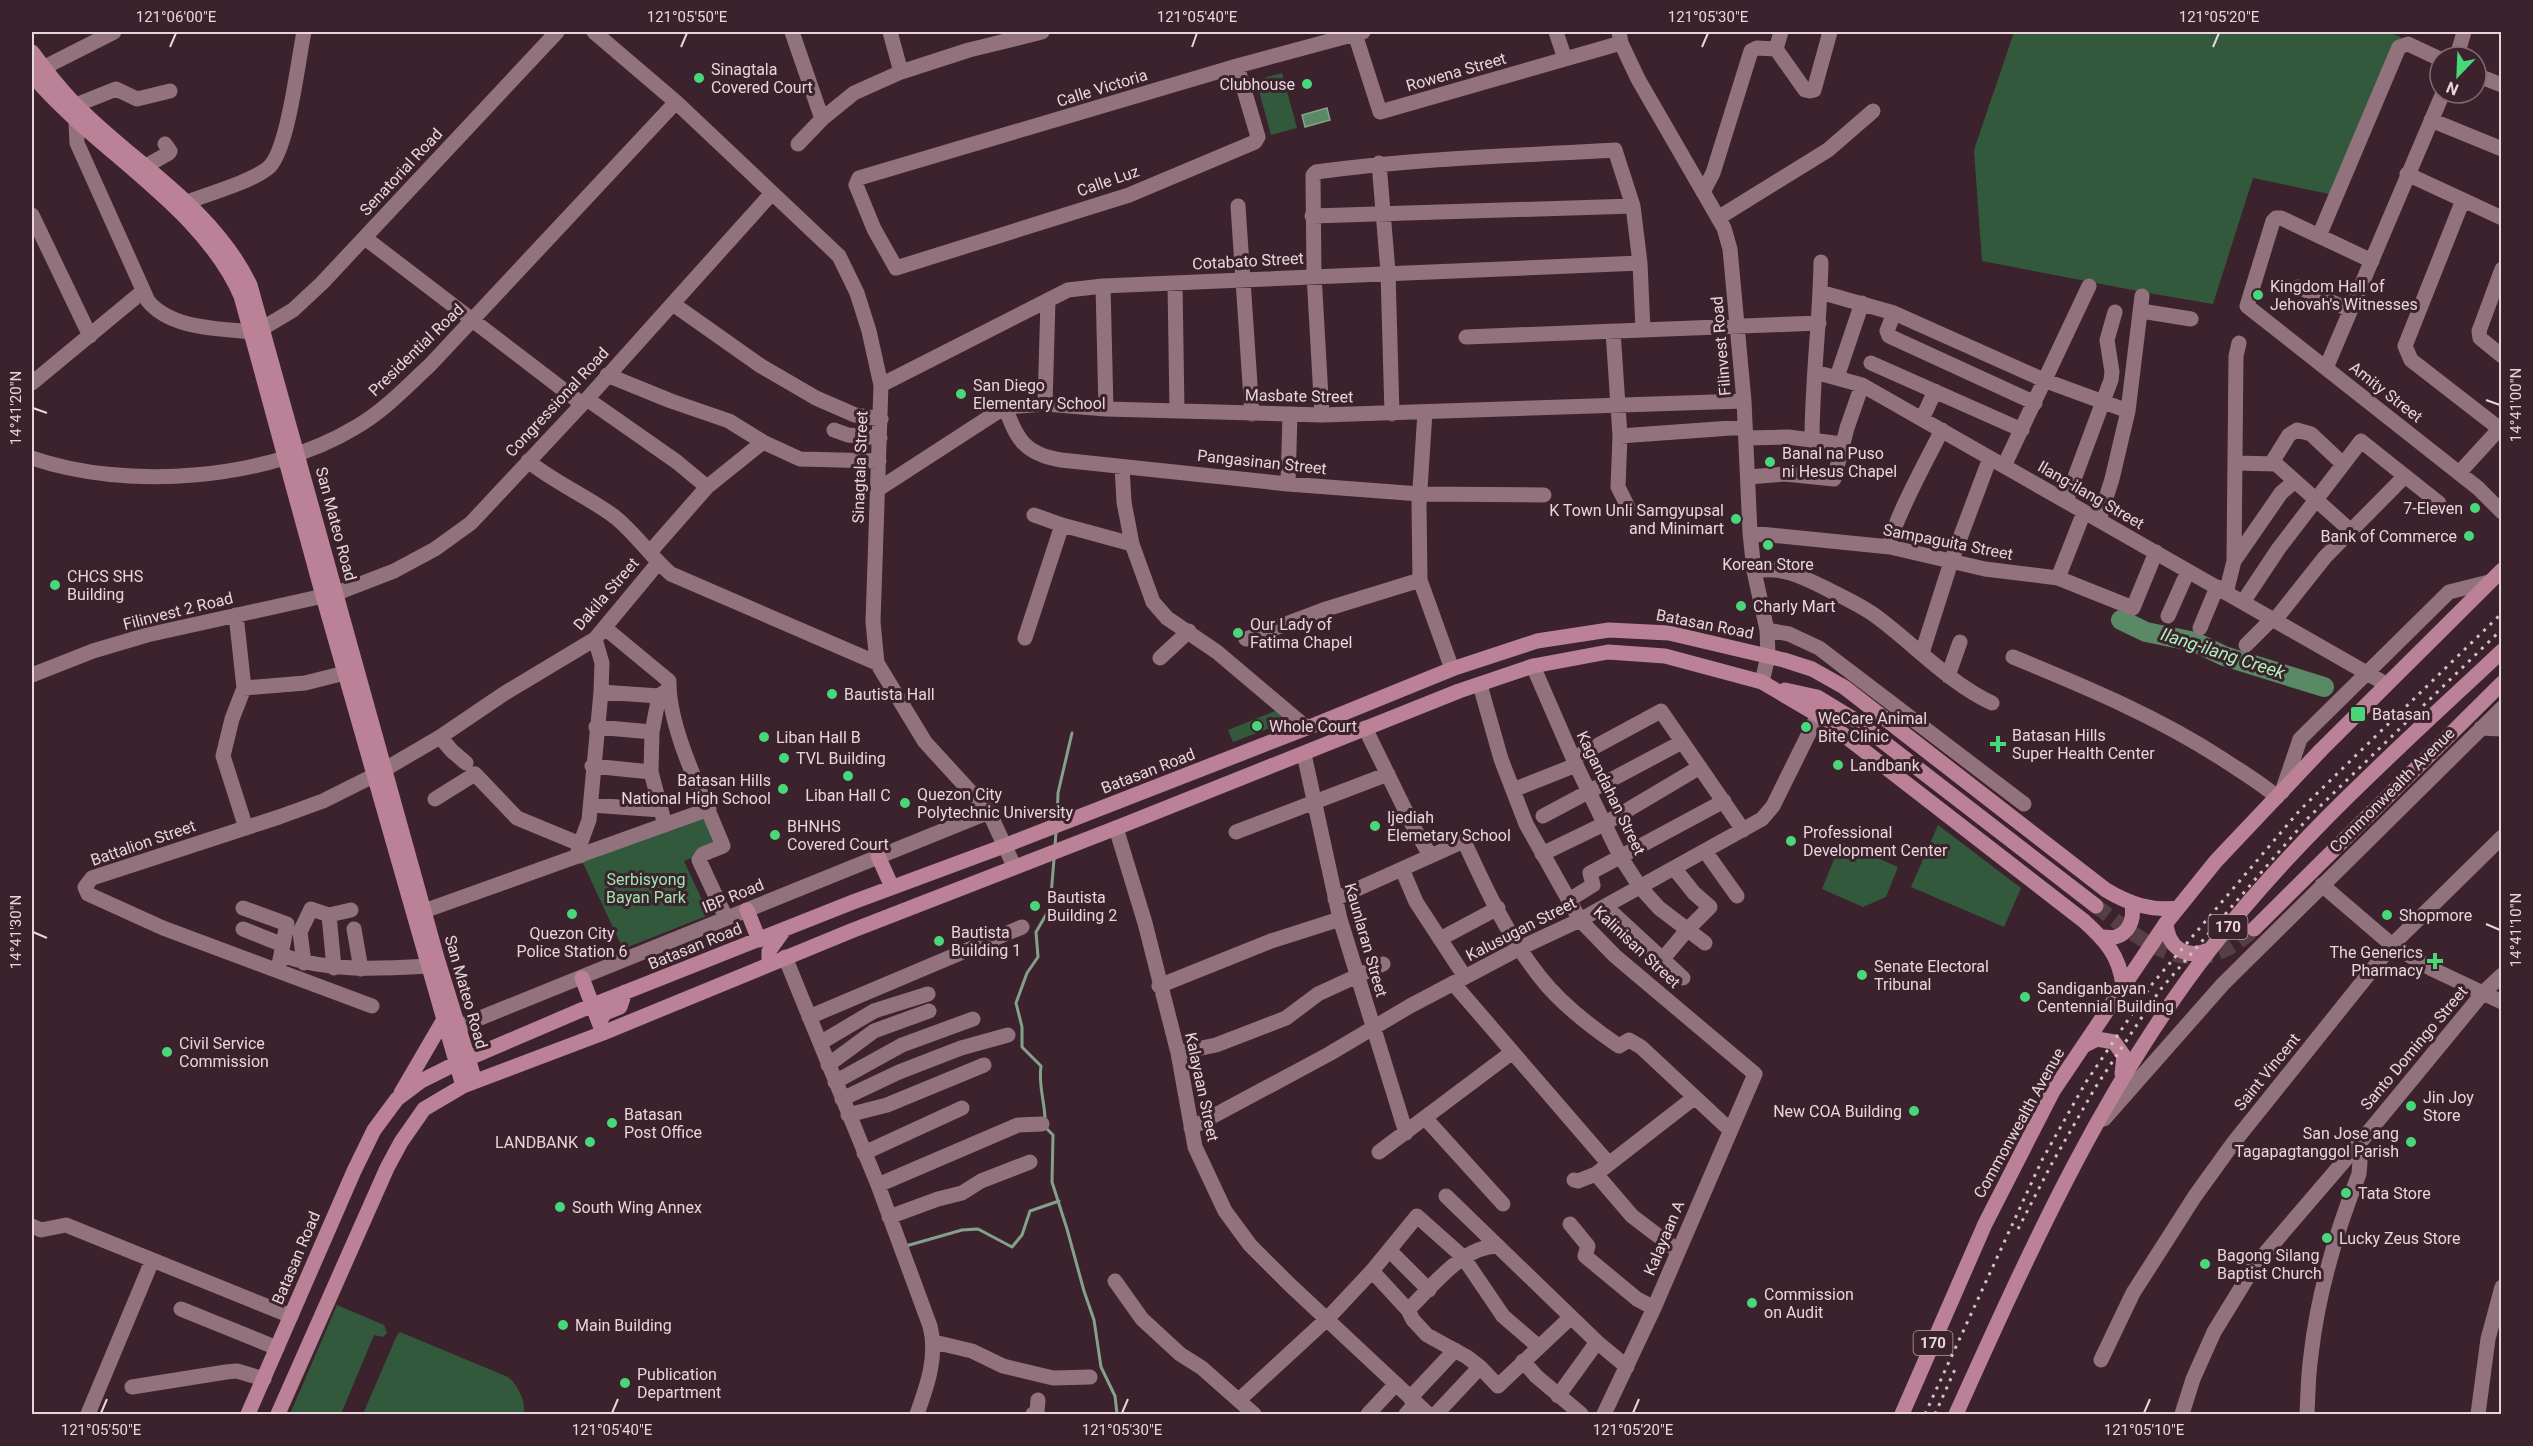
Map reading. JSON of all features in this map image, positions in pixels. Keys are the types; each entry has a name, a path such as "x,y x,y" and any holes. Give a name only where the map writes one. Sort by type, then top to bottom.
{"main road":[{"name":"San Mateo Road","path":"32,52 37,71 76,123 176,209 213,250 234,280 257,330 380,771 458,1027 461,1061"},
{"name":"San Mateo Road","path":"37,71 187,202 224,243 243,270 255,298 257,330"},
{"name":"Commonwealth Avenue","path":"1902,1414 1990,1214 2042,1111 2075,1055 2166,923 2216,861 2386,684 2502,570"},
{"name":"San Mateo Road","path":"330,595 345,673 380,771 443,1021 469,1084"},
{"name":"Batasan Road","path":"249,1414 301,1291 374,1130 397,1099 422,1081 461,1061 625,992 1307,728 1452,669 1537,641 1609,630 1669,633 1768,656 1812,669 1837,682 1960,775 2093,881 2132,904 2158,909 2178,908"},
{"name":"Commonwealth Avenue","path":"1956,1414 2029,1252 2088,1137 2120,1079 2209,950 2256,893 2320,825 2502,651"},
{"path":"278,1414 328,1297 401,1142 424,1109 469,1084 602,1027 769,964 1365,728 1533,666 1608,652 1635,652 1665,656 1769,686 1817,697 1846,714 2096,906"},
{"path":"2254,929 2502,683"},
{"path":"1769,686 1818,715 2103,938 2115,953 2123,986"},
{"path":"878,856 892,887"},
{"path":"2103,938 2115,938 2127,930 2133,916 2132,904"},
{"path":"747,910 759,940"},
{"path":"2166,923 2171,942 2181,951 2193,954 2209,950"},
{"path":"769,964 769,951 784,930"},
{"path":"582,978 602,1027"},
{"path":"602,1027 605,1013 620,1008 625,992"},
{"path":"397,1099 443,1021"},
{"path":"2075,1055 2091,1040 2103,1038 2114,1042 2124,1056 2124,1068 2120,1079"},
{"path":"301,1291 328,1297"}],"street":[{"path":"37,71 114,32"},
{"path":"187,202 262,172 275,162 284,135 304,32"},
{"name":"Senatorial Road","path":"257,330 292,310 322,283 557,32"},
{"name":"Sinagtala Street","path":"594,32 676,102 839,256 857,293 869,331 881,384 873,622 877,663 925,742 989,812 1014,867"},
{"path":"792,32 822,119"},
{"path":"890,32 901,72"},
{"path":"798,144 822,119 854,93 901,72 969,50 996,38 1042,32"},
{"path":"1556,32 1565,59"},
{"path":"1776,49 1782,32"},
{"path":"1776,49 1805,90 1814,90 1830,32"},
{"name":"Rowena Street","path":"1359,33 1380,112 1565,59 1620,37"},
{"name":"Calle Victoria","path":"894,267 874,229 856,185 859,178 1237,66 1359,33"},
{"name":"Filinvest Road","path":"1620,37 1638,79 1724,228 1730,249 1744,401 1750,533 1754,572 1767,630 1769,686"},
{"path":"2372,261 2319,236 2399,47 2408,44 2428,53"},
{"path":"1703,192 1713,173 1751,51 1757,48 1776,49"},
{"name":"Calle Luz","path":"894,267 1129,195 1255,142 1258,137 1237,66"},
{"path":"2488,80 2502,86"},
{"path":"76,105 116,89 137,99 170,91"},
{"name":"Presidential Road","path":"32,458 68,467 136,476 186,476 236,470 292,455 356,427 388,404 472,320 676,102"},
{"path":"2326,368 2438,105"},
{"path":"1718,218 1828,150 1873,111"},
{"path":"2431,120 2502,149"},
{"path":"76,123 77,143 142,292 153,308 168,317 209,327 257,330"},
{"path":"146,166 170,152 165,144"},
{"path":"1322,415 1312,216 1313,175 1316,172 1379,163 1616,150 1633,206 1640,263 1643,330"},
{"path":"1379,163 1388,272 1392,414"},
{"path":"2407,174 2502,218"},
{"name":"Congressional Road","path":"330,595 394,571 435,549 471,523 585,402 772,193"},
{"path":"2459,473 2501,428 2411,360 2405,346 2463,200"},
{"path":"1238,206 1252,414"},
{"path":"1312,216 1633,206"},
{"path":"32,215 90,336"},
{"name":"Amity Street","path":"2319,236 2281,218 2273,221 2246,303 2249,308 2459,473 2502,512"},
{"path":"365,238 472,320 585,402 649,442 707,487"},
{"path":"1812,440 1812,391 1819,324 1821,262"},
{"name":"Cotabato Street","path":"881,384 1068,290 1103,286 1314,275 1640,263"},
{"path":"2502,269 2479,331 2480,338 2502,356"},
{"path":"1175,284 1177,411"},
{"path":"1103,286 1106,409"},
{"path":"1922,653 1951,562 1997,462 2022,430 2089,286"},
{"path":"2298,287 2350,310"},
{"path":"32,380 90,336 142,292"},
{"path":"1820,292 1894,313 2046,381 2128,411"},
{"path":"1045,404 1048,300"},
{"path":"1837,377 1862,303"},
{"path":"2099,520 2128,411 2141,303 2192,319"},
{"path":"673,304 761,366 816,398 855,415 881,419"},
{"path":"2066,501 2111,380 2107,340 2115,312"},
{"path":"1894,313 1887,331 1889,336 2035,403"},
{"path":"1466,337 1819,324"},
{"path":"1613,331 1620,436 1618,487 1628,507"},
{"path":"2234,561 2236,356 2239,342"},
{"path":"1871,363 2022,430"},
{"name":"Ilang-ilang Street","path":"1815,372 1862,385 2386,684"},
{"path":"607,375 729,422 763,442 800,459 879,461"},
{"path":"1748,477 1785,474 1834,479 1842,444 1862,385"},
{"path":"1922,419 1935,391"},
{"name":"Masbate Street","path":"877,490 1005,407 1045,404 1106,409 1322,415 1744,401"},
{"name":"Pangasinan Street","path":"1005,407 1014,432 1025,446 1033,452 1053,459 1288,484 1420,494 1544,495"},
{"path":"1425,412 1418,540 1420,580 1452,669"},
{"path":"1288,484 1290,414"},
{"path":"834,430 848,435 880,438"},
{"path":"1890,547 1901,514 1942,430"},
{"path":"2271,464 2289,435 2294,431 2302,430 2311,434 2343,464"},
{"path":"1620,436 1746,433 1842,444"},
{"path":"2243,603 2279,548 2361,441 2439,503"},
{"path":"528,461 548,478 584,496 615,518 654,558 707,487 763,442"},
{"path":"2235,463 2278,466 2352,531"},
{"path":"1122,467 1124,502 1132,544 1153,602 1167,618 1217,652 1307,728"},
{"path":"2246,645 2279,615 2325,557 2405,476"},
{"path":"2199,628 2222,590 2234,561 2281,493 2295,481"},
{"path":"2058,578 2084,512"},
{"path":"1034,515 1132,544"},
{"path":"1024,638 1062,525"},
{"name":"Sampaguita Street","path":"1750,533 1890,547 1951,562 2036,577 2058,578 2133,608 2156,552"},
{"name":"Dakila Street","path":"380,771 440,737 600,633 654,558 671,574 877,663"},
{"path":"1754,572 1768,568 1791,572 1818,584 1874,615 1948,676 1992,703"},
{"path":"2168,616 2188,571"},
{"path":"1246,639 1331,607 1420,580"},
{"name":"Commonwealth Avenue","path":"2279,795 2300,739 2449,591 2489,582"},
{"name":"Filinvest 2 Road","path":"32,675 93,651 236,615 330,595"},
{"path":"236,615 244,688 232,719 224,756 246,828"},
{"path":"1767,630 1789,634 1819,648 1892,701 2024,804"},
{"path":"1160,658 1189,631"},
{"path":"580,850 591,805 592,766 602,663 600,633"},
{"path":"600,633 669,681 652,732 651,772 665,825"},
{"path":"1948,676 1960,642"},
{"path":"2013,657 2093,689 2184,734 2279,795"},
{"name":"Kagandahan Street","path":"1533,666 1620,856 1640,887 1659,908 1705,943"},
{"path":"244,688 305,683 345,673"},
{"name":"Kalinisan Street","path":"1480,685 1501,759 1513,790 1542,854 1580,920 1616,956 1755,1074"},
{"path":"600,692 664,693"},
{"path":"664,693 723,846 702,854 699,860 726,918"},
{"name":"Commonwealth Avenue","path":"2088,1137 2223,984 2502,708"},
{"path":"1513,790 1575,761 1661,711 1743,830"},
{"name":"Kalusugan Street","path":"1191,1128 1373,1029 1410,1006 1520,948 1580,920 1762,819 1773,806 1818,715"},
{"path":"596,727 652,732"},
{"path":"1365,728 1414,828 1430,855"},
{"path":"2481,728 2502,729"},
{"path":"440,737 452,752 466,763"},
{"path":"1543,816 1682,741"},
{"name":"Kaunlaran Street","path":"1304,754 1340,919 1406,1133"},
{"path":"1960,775 1968,761"},
{"path":"592,766 651,772"},
{"path":"1542,854 1604,824 1700,767"},
{"name":"Battalion Street","path":"372,1006 163,928 85,891 85,887 92,878 323,801 380,771"},
{"path":"435,799 475,774 517,819 580,850"},
{"path":"1236,832 1388,774"},
{"path":"1569,900 1593,885 1590,873 1724,801"},
{"path":"591,805 661,810"},
{"path":"424,911 580,850 665,825 709,809"},
{"name":"IBP Road","path":"458,1027 989,812"},
{"name":"Kalayaan Street","path":"1116,828 1145,922 1159,986 1178,1053 1195,1147 1225,1211 1250,1245 1396,1384 1411,1405 1428,1414"},
{"name":"Saint Vincent","path":"2101,1360 2133,1293 2214,1169 2392,945 2502,837"},
{"path":"1335,899 1464,841 1520,948 1540,978 1571,1008 1619,1046 1629,1040 1641,1047 1730,1130"},
{"path":"1705,851 1737,896"},
{"path":"1662,960 1710,907 1694,893 1674,868"},
{"path":"1402,869 1416,902 1440,939 1459,980 1511,1053 1609,1164"},
{"path":"2322,885 2392,945 2432,969 2502,1002"},
{"path":"1605,906 1683,978"},
{"path":"243,908 287,924 277,971"},
{"path":"1440,939 1498,908"},
{"path":"304,963 300,932 311,909 329,915 351,910"},
{"path":"329,915 334,968"},
{"path":"1159,986 1271,941 1340,919"},
{"path":"809,1017 1022,927"},
{"path":"243,929 304,963 334,968 361,969 428,966"},
{"path":"354,929 361,969"},
{"path":"785,957 878,1185 921,1298 934,1341 930,1374 918,1414"},
{"path":"1178,1053 1216,1045 1286,1018 1318,994 1383,963"},
{"name":"Santo Domingo Street","path":"2182,1414 2193,1379 2214,1332 2255,1265 2483,993 2502,975"},
{"path":"820,1043 874,1011 928,994"},
{"path":"828,1065 874,1031 929,1011"},
{"path":"835,1082 902,1045 972,1019"},
{"path":"842,1099 899,1072 961,1048 1008,1035"},
{"path":"1379,1152 1426,1119 1511,1053"},
{"path":"849,1115 887,1105 984,1065"},
{"name":"Kalayaan A","path":"1604,1414 1654,1308 1755,1074"},
{"path":"1574,1180 1596,1174 1695,1097"},
{"path":"864,1153 962,1108"},
{"path":"1426,1119 1503,1204"},
{"path":"878,1185 1018,1125 1042,1124"},
{"path":"2307,1414 2311,1356 2321,1295 2335,1239 2359,1174 2360,1162 2357,1146"},
{"path":"889,1217 962,1193 981,1181 1030,1162"},
{"path":"1596,1174 1632,1216 1678,1251"},
{"path":"1446,1196 1597,1342 1627,1366"},
{"path":"1239,1400 1328,1319 1372,1271 1417,1216 1463,1257 1503,1316 1539,1347"},
{"path":"1570,1224 1588,1246 1585,1256 1637,1299 1654,1308"},
{"path":"32,1226 41,1230 66,1225 291,1316"},
{"path":"1408,1310 1463,1257 1475,1250 1498,1246"},
{"path":"1389,1250 1429,1290"},
{"path":"89,1414 152,1261"},
{"path":"1372,1271 1408,1310 1413,1320 1427,1335 1480,1367 1498,1386 1571,1317"},
{"path":"1115,1281 1142,1319 1180,1354 1202,1368 1254,1414"},
{"path":"2478,1414 2488,1339 2502,1287"},
{"path":"181,1309 277,1348"},
{"path":"934,1341 972,1352 1004,1366 1053,1378 1090,1377"},
{"path":"1558,1395 1597,1342"},
{"path":"1411,1405 1455,1350"},
{"path":"1523,1361 1581,1414"},
{"path":"1436,1414 1480,1367"},
{"path":"132,1387 226,1371 237,1371 264,1379"},
{"path":"1368,1414 1396,1384"}],"green space":[{"path":"2014,32 2387,32 2401,37 2329,194 2253,178 2213,304 1982,261 1974,150"},
{"path":"1282,73 1297,128 1271,135 1256,80"},
{"name":"Whole Court","path":"1280,709 1286,722 1233,742 1228,730"},
{"name":"Serbisyong Bayan Park","path":"704,814 718,847 684,861 709,915 623,949 581,859"},
{"path":"1938,825 2021,888 2004,927 1911,887"},
{"path":"1841,842 1898,867 1886,897 1863,907 1822,889"},
{"path":"337,1305 384,1325 387,1333 383,1337 374,1335 341,1414 290,1414"},
{"path":"400,1332 508,1377 521,1394 524,1414 363,1414"}],"shaded area":[{"path":"1327,108 1330,120 1305,127 1302,115"}],"waterway":[{"name":"Ilang-ilang Creek","path":"2121,620 2146,632 2195,642 2224,656 2324,687"},
{"path":"1057,819 1058,793 1072,733"},
{"path":"1055,846 1056,832"},
{"path":"1045,1120 1040,1080 1041,1066 1022,1047 1022,1027 1016,1003 1027,973 1038,957 1036,932 1050,908 1054,859"},
{"path":"1045,1127 1053,1135 1052,1182 1094,1320 1101,1367 1115,1396 1117,1414"},
{"path":"906,1246 962,1230 978,1229 1012,1247 1022,1235 1030,1211 1059,1201"}],"tunnel":[{"path":"2096,906 2153,945 2172,954 2191,957 2211,955 2232,946 2254,929"}],"railway":[{"path":"1925,1414 2042,1160 2086,1082 2153,983 2300,810 2502,613"},
{"path":"2018,1229 2095,1088 2160,990 2308,818 2502,629"},
{"path":"1935,1414 1957,1365"}],"place":[{"name":"Sinagtala Covered Court","path":"699,78"},
{"name":"Clubhouse","path":"1307,84"},
{"name":"Kingdom Hall of Jehovah's Witnesses","path":"2258,295"},
{"name":"San Diego Elementary School","path":"961,394"},
{"name":"Banal na Puso ni Hesus Chapel","path":"1770,462"},
{"name":"7-Eleven","path":"2475,508"},
{"name":"K Town Unli Samgyupsal and Minimart","path":"1736,519"},
{"name":"Bank of Commerce","path":"2469,536"},
{"name":"Korean Store","path":"1768,545"},
{"name":"CHCS SHS Building","path":"55,585"},
{"name":"Charly Mart","path":"1741,606"},
{"name":"Our Lady of Fatima Chapel","path":"1238,633"},
{"name":"Bautista Hall","path":"832,694"},
{"name":"Batasan","path":"2358,714"},
{"name":"Whole Court","path":"1257,726"},
{"name":"WeCare Animal Bite Clinic","path":"1806,727"},
{"name":"Liban Hall B","path":"764,737"},
{"name":"Batasan Hills Super Health Center","path":"1998,744"},
{"name":"TVL Building","path":"784,758"},
{"name":"Landbank","path":"1838,765"},
{"name":"Liban Hall C","path":"848,776"},
{"name":"Batasan Hills National High School","path":"783,789"},
{"name":"Quezon City Polytechnic University","path":"905,803"},
{"name":"Ijediah Elemetary School","path":"1375,826"},
{"name":"BHNHS Covered Court","path":"775,835"},
{"name":"Professional Development Center","path":"1791,841"},
{"name":"Bautista Building 2","path":"1035,906"},
{"name":"Quezon City Police Station 6","path":"572,914"},
{"name":"Shopmore","path":"2387,915"},
{"name":"Bautista Building 1","path":"939,941"},
{"name":"The Generics Pharmacy","path":"2435,961"},
{"name":"Senate Electoral Tribunal","path":"1862,975"},
{"name":"Sandiganbayan Centennial Building","path":"2025,997"},
{"name":"Civil Service Commission","path":"167,1052"},
{"name":"Jin Joy Store","path":"2411,1106"},
{"name":"New COA Building","path":"1914,1111"},
{"name":"Batasan Post Office","path":"612,1123"},
{"name":"LANDBANK","path":"590,1142"},
{"name":"San Jose ang Tagapagtanggol Parish","path":"2411,1142"},
{"name":"Tata Store","path":"2346,1193"},
{"name":"South Wing Annex","path":"560,1207"},
{"name":"Lucky Zeus Store","path":"2327,1238"},
{"name":"Bagong Silang Baptist Church","path":"2205,1264"},
{"name":"Commission on Audit","path":"1752,1303"},
{"name":"Main Building","path":"563,1325"},
{"name":"Publication Department","path":"625,1383"}]}
